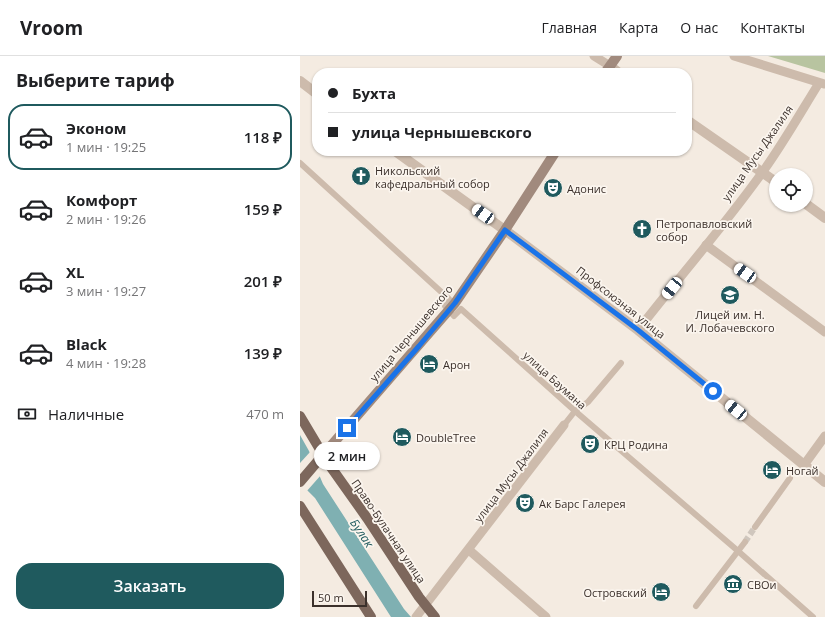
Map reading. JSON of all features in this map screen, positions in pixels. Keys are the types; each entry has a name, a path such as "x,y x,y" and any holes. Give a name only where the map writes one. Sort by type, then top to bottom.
{"main road":[{"path":"609,68 617,56"},
{"name":"улица Чернышевского","path":"300,482 449,310 505,230 553,156"},
{"name":"Право-Булачная улица","path":"300,416 320,458 420,612 435,617"},
{"path":"300,506 371,617"}],"street":[{"path":"594,56 606,68"},
{"path":"734,56 822,84"},
{"path":"300,81 312,90"},
{"name":"улица Мусы Джалиля","path":"638,330 762,172 822,84"},
{"path":"692,123 769,177"},
{"name":"Профсоюзная улица","path":"402,156 505,230 638,330 825,482"},
{"path":"300,163 449,299 445,306 449,310"},
{"path":"813,209 825,218"},
{"path":"706,245 825,332"},
{"name":"улица Баумана","path":"449,310 454,316 461,309 574,411 814,617"},
{"name":"улица Мусы Джалиля","path":"420,612 574,411 588,402 620,363"},
{"path":"804,465 825,436"},
{"path":"755,527 790,478"},
{"path":"696,606 745,542"},
{"path":"469,550 546,617"}],"green space":[{"path":"768,56 825,56 825,73"}],"water":[{"name":"Булак","path":"300,435 309,451 323,484 404,609 411,617 391,617 315,498 300,483"}],"pier":[{"path":"311,451 321,475 306,492 300,486 300,463"}],"tunnel":[{"path":"745,542 755,527"}],"place":[{"name":"Никольский кафедральный собор","path":"361,176"},
{"name":"Адонис","path":"553,188"},
{"name":"Петропавловский собор","path":"642,229"},
{"name":"Лицей им. Н. И. Лобачевского","path":"730,295"},
{"name":"Арон","path":"429,364"},
{"name":"DoubleTree","path":"402,437"},
{"name":"КРЦ Родина","path":"590,444"},
{"name":"Ногай","path":"772,470"},
{"name":"Ак Барс Галерея","path":"525,503"},
{"name":"СВОи","path":"733,584"},
{"name":"Островский","path":"661,592"}],"route":[{"path":"347,428 455,303 505,230 638,330 713,391"}]}
